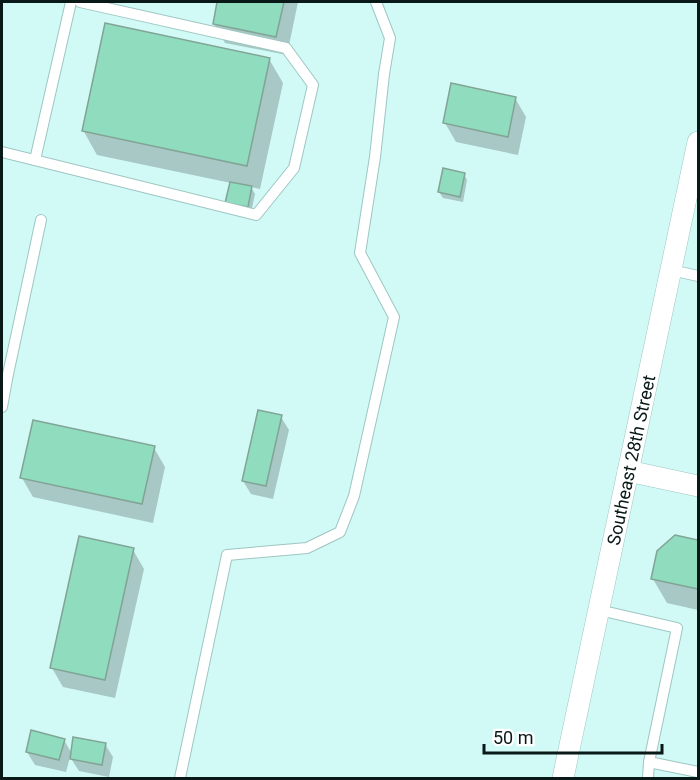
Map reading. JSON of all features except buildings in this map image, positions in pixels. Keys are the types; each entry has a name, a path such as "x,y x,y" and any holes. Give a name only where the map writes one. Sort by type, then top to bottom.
{"street":[{"name":"Southeast 28th Street","path":"563,778 699,142"},
{"path":"628,471 699,486"}],"lane":[{"path":"35,160 70,2"},
{"path":"2,152 256,215 294,168 313,85 286,48 80,2"},
{"path":"180,778 227,555 307,548 340,532 354,496 394,317 360,253 390,38 376,2"},
{"path":"2,407 4,378 41,220"},
{"path":"671,270 699,276"},
{"path":"598,610 677,628 649,762 648,778"},
{"path":"649,762 699,772"}]}
